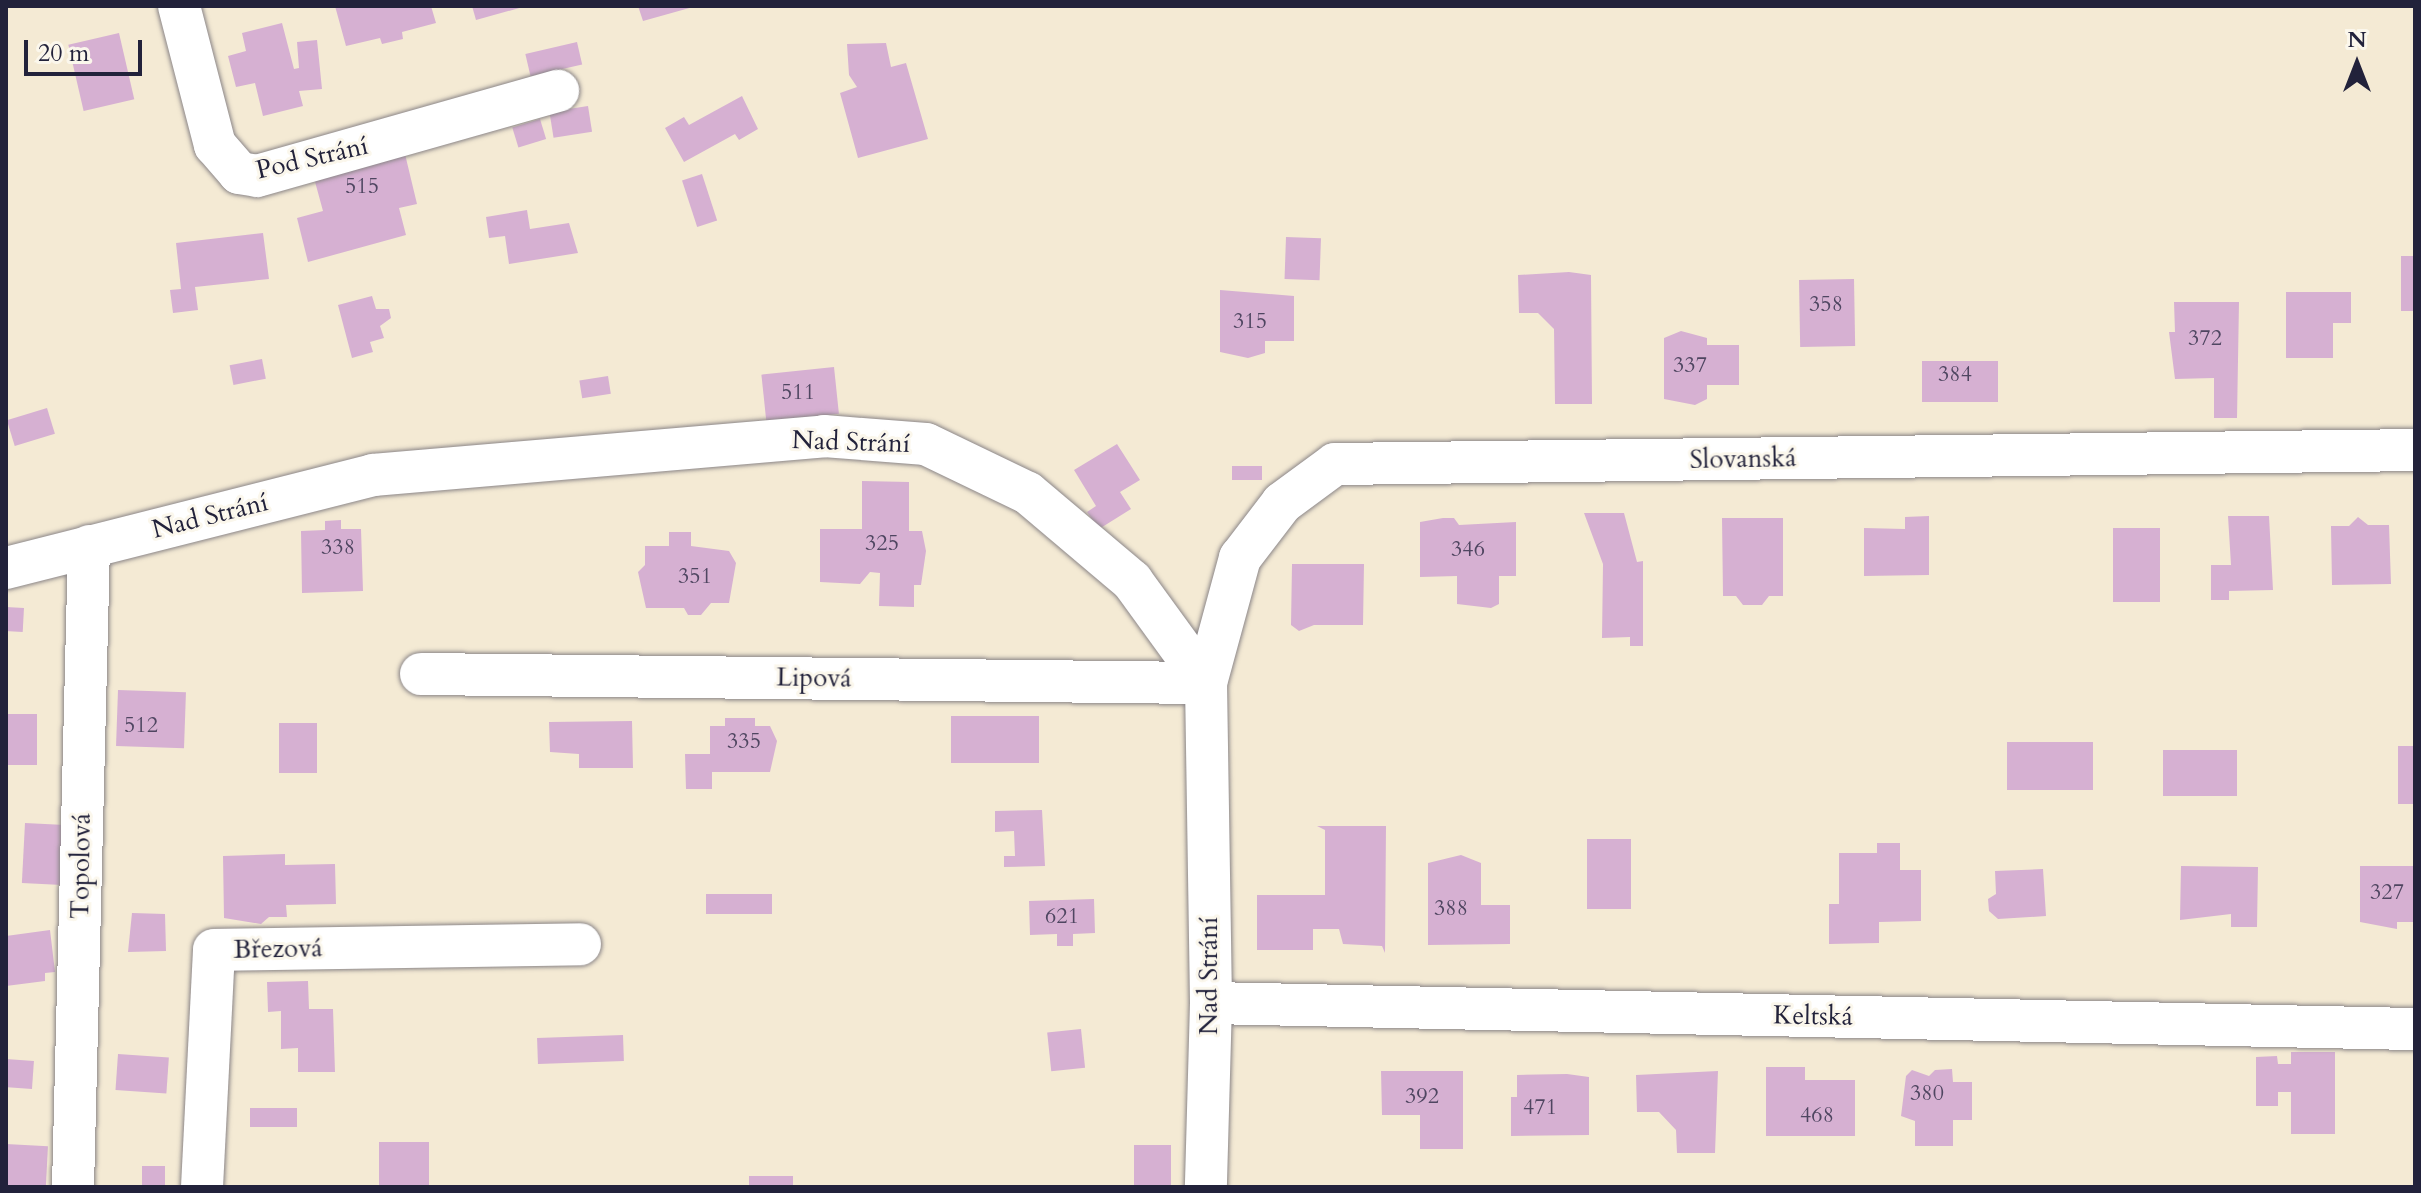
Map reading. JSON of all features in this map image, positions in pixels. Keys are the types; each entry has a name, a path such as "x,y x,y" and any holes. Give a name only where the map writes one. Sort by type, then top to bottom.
{"street":[{"name":"Pod Strání","path":"179,6 215,145 239,173 257,176 558,91"},
{"name":"Nad Strání","path":"6,568 373,475 824,436 926,444 1028,493 1132,581 1206,683 1211,1003 1206,1187"},
{"name":"Slovanská","path":"1206,683 1240,558 1282,503 1335,464 2415,450"},
{"name":"Topolová","path":"73,1187 89,546"},
{"name":"Lipová","path":"421,674 1206,683"},
{"name":"Březová","path":"202,1187 214,950 580,944"},
{"name":"Keltská","path":"1211,1003 2415,1029"}],"building":[{"path":"335,6 431,6 436,23 402,32 403,39 382,44 380,38 346,46"},
{"path":"472,6 523,6 523,7 476,20"},
{"path":"638,6 693,6 693,7 643,21"},
{"path":"282,23 294,69 299,68 297,42 317,40 322,89 299,91 303,106 263,116 255,83 236,87 228,56 246,51 242,33"},
{"path":"119,33 134,99 84,111 68,45"},
{"path":"577,42 582,64 531,76 525,54"},
{"path":"886,43 891,67 906,63 928,139 858,158 840,93 857,87 849,75 847,44"},
{"path":"742,96 758,129 739,140 735,134 684,162 665,128 684,117 689,125"},
{"path":"588,106 592,132 554,138 549,112"},
{"path":"540,119 546,139 518,148 512,127"},
{"path":"405,154 417,204 399,208 406,235 308,262 297,218 323,211 314,178"},
{"path":"702,174 717,221 697,227 682,180"},
{"path":"527,210 530,229 569,223 578,253 509,264 505,236 489,238 486,217"},
{"path":"263,233 269,279 195,287 198,310 173,313 170,290 181,289 176,243"},
{"path":"1286,237 1321,238 1320,280 1285,279"},
{"path":"2401,256 2415,256 2415,311 2401,311"},
{"path":"1569,272 1591,275 1592,404 1555,404 1554,329 1538,313 1519,313 1518,275"},
{"path":"1854,279 1855,346 1800,347 1799,280"},
{"path":"1220,290 1294,296 1294,341 1265,341 1265,353 1248,358 1220,352"},
{"path":"2286,292 2351,292 2351,323 2333,323 2333,358 2286,358"},
{"path":"372,296 376,309 389,309 391,318 380,326 384,338 370,342 373,352 352,358 338,305"},
{"path":"2174,302 2239,302 2237,418 2214,418 2214,378 2175,379 2169,332 2175,332"},
{"path":"1681,331 1707,338 1707,345 1739,345 1739,385 1707,385 1707,399 1695,405 1664,399 1664,338"},
{"path":"262,359 266,379 233,385 230,365"},
{"path":"1922,361 1998,361 1998,402 1922,402"},
{"path":"834,367 839,414 766,421 761,375"},
{"path":"608,376 611,394 582,398 579,381"},
{"path":"47,408 55,434 15,446 7,420"},
{"path":"1117,444 1140,480 1120,492 1131,509 1099,529 1087,512 1096,506 1074,470"},
{"path":"1232,466 1262,466 1262,480 1232,480"},
{"path":"862,481 909,482 909,531 922,531 926,551 921,585 914,585 914,607 879,606 880,573 870,572 860,584 820,582 820,529 862,529"},
{"path":"1584,513 1624,513 1637,562 1643,561 1643,646 1630,646 1630,637 1602,638 1603,564"},
{"path":"1929,516 1929,575 1864,576 1864,528 1905,529 1905,517"},
{"path":"2228,516 2269,516 2273,590 2229,591 2229,600 2211,600 2211,565 2231,565"},
{"path":"2358,517 2368,525 2389,525 2391,584 2332,585 2331,526 2349,526"},
{"path":"1454,518 1459,525 1516,522 1516,576 1499,576 1499,604 1491,608 1457,604 1457,576 1420,577 1420,522"},
{"path":"1722,518 1783,518 1783,596 1769,596 1762,605 1743,605 1736,596 1723,596"},
{"path":"341,520 341,529 361,529 363,591 302,593 301,531 325,530 325,521"},
{"path":"2113,528 2160,528 2160,602 2113,602"},
{"path":"669,532 691,532 691,546 729,551 736,563 729,603 711,603 701,615 688,615 684,608 646,608 638,572 645,565 645,546 669,546"},
{"path":"1292,564 1364,564 1363,625 1314,625 1299,631 1291,625"},
{"path":"6,607 24,608 23,632 6,631"},
{"path":"118,690 186,692 184,748 116,746"},
{"path":"6,714 37,714 37,765 6,765"},
{"path":"951,716 1039,716 1039,763 951,763"},
{"path":"725,718 755,718 755,726 770,726 777,741 770,772 712,772 712,789 686,789 685,754 710,754 710,726 725,726"},
{"path":"632,721 633,768 579,768 579,754 550,752 549,722"},
{"path":"279,723 317,723 317,773 279,773"},
{"path":"2007,742 2093,742 2093,790 2007,790"},
{"path":"2398,746 2415,746 2415,804 2398,804"},
{"path":"2163,750 2237,750 2237,796 2163,796"},
{"path":"1042,810 1045,866 1004,867 1004,856 1015,856 1014,831 995,832 995,811"},
{"path":"25,823 65,825 62,885 22,883"},
{"path":"1317,826 1386,826 1385,953 1382,946 1343,944 1339,929 1313,929 1313,950 1257,950 1257,895 1325,895 1325,830"},
{"path":"1587,839 1631,839 1631,909 1587,909"},
{"path":"1877,843 1900,843 1900,870 1921,870 1921,921 1879,922 1879,943 1829,944 1829,904 1839,904 1839,853 1877,853"},
{"path":"285,854 285,865 335,864 336,904 286,905 287,917 269,917 261,924 224,918 223,856"},
{"path":"1461,855 1481,863 1481,905 1510,905 1510,944 1428,945 1428,863"},
{"path":"2181,866 2258,867 2257,927 2231,927 2231,914 2180,920"},
{"path":"2360,866 2414,866 2414,922 2397,922 2397,929 2360,922"},
{"path":"2043,869 2046,916 1998,919 1989,911 1988,899 1996,894 1995,871"},
{"path":"706,894 772,894 772,914 706,914"},
{"path":"1094,899 1095,933 1073,934 1073,946 1057,946 1057,934 1030,935 1029,901"},
{"path":"132,913 165,914 166,951 128,952"},
{"path":"50,930 55,972 45,973 45,981 6,986 6,936"},
{"path":"308,981 309,1009 333,1009 335,1072 298,1072 298,1048 281,1049 281,1011 268,1012 267,982"},
{"path":"1081,1029 1085,1068 1051,1071 1047,1033"},
{"path":"623,1035 624,1061 538,1064 537,1038"},
{"path":"2291,1052 2335,1052 2335,1134 2291,1134 2291,1092 2278,1092 2278,1106 2256,1106 2256,1057 2277,1056 2278,1064 2291,1064"},
{"path":"118,1054 169,1058 166,1093 115,1090"},
{"path":"6,1059 34,1061 32,1089 6,1087"},
{"path":"1766,1067 1805,1067 1805,1080 1855,1080 1855,1136 1766,1136"},
{"path":"1952,1069 1953,1082 1972,1082 1972,1120 1953,1120 1953,1146 1915,1146 1915,1121 1901,1116 1906,1076 1912,1070 1929,1076 1935,1070"},
{"path":"1381,1071 1463,1071 1463,1149 1420,1149 1420,1115 1382,1115"},
{"path":"1718,1071 1715,1153 1677,1153 1676,1130 1659,1112 1637,1112 1636,1075"},
{"path":"1517,1075 1589,1077 1589,1135 1511,1136 1511,1097 1517,1097"},
{"path":"250,1108 297,1108 297,1127 250,1127"},
{"path":"379,1142 429,1142 429,1187 379,1187"},
{"path":"6,1144 48,1146 46,1187 6,1187"},
{"path":"1134,1145 1171,1145 1171,1187 1134,1187"},
{"path":"142,1166 165,1166 165,1187 142,1187"},
{"path":"749,1176 793,1176 793,1187 749,1187"}]}
